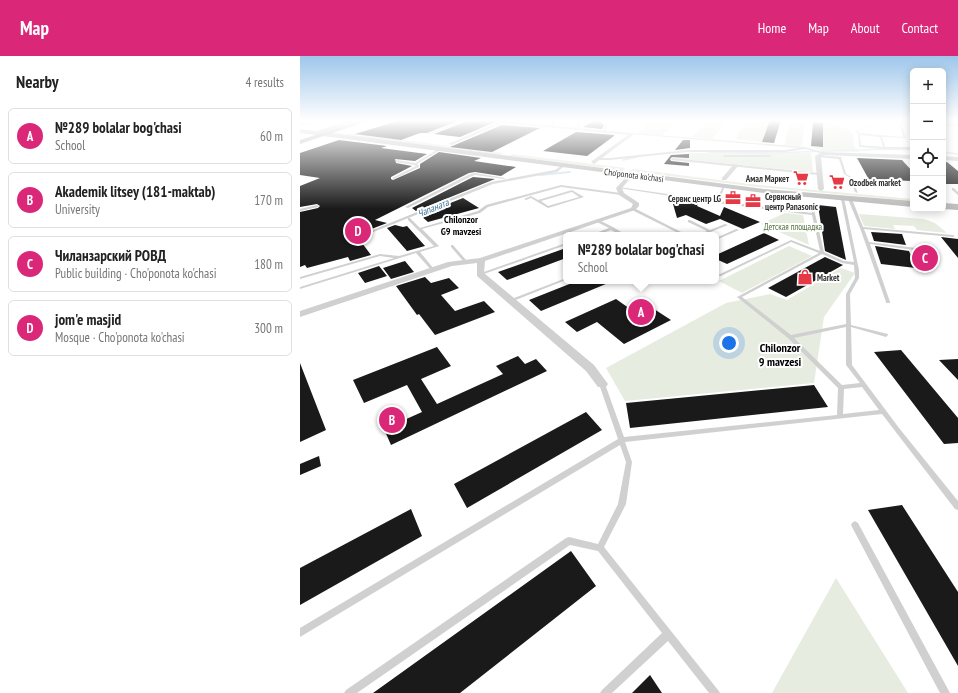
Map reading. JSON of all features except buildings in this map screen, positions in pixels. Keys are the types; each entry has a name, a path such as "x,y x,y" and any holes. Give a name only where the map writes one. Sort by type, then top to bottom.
{"main road":[{"name":"Cho'ponota ko'chasi","path":"447,150 565,165 724,182 846,199 910,204"},
{"name":"Cho'ponota ko'chasi","path":"494,150 596,160 630,172"},
{"path":"503,157 512,152"},
{"name":"Cho'ponota ko'chasi","path":"724,182 767,183 821,189 906,195"},
{"path":"946,198 958,198"},
{"path":"946,206 958,207"}],"street":[{"path":"596,160 610,150"},
{"path":"821,189 818,153 872,151 910,157"},
{"path":"946,158 958,159"},
{"path":"946,159 958,167"},
{"path":"724,182 736,165"},
{"path":"565,232 633,209 636,206 636,203 620,191 630,172"},
{"path":"300,314 465,260 480,260 563,233"},
{"path":"465,260 590,368 602,384"},
{"path":"480,260 480,274"}],"lane":[{"path":"397,162 415,164 440,150"},
{"path":"724,156 794,150"},
{"path":"810,150 840,158 845,174 850,177 857,192"},
{"path":"869,150 872,151 877,150"},
{"path":"596,160 687,151 747,153 770,156"},
{"path":"672,159 820,174"},
{"path":"392,178 418,166 415,164"},
{"path":"360,236 492,182 556,171 565,165"},
{"path":"408,207 475,174 510,178"},
{"path":"717,202 724,182"},
{"path":"419,229 479,212 487,206 561,186 620,191 814,214"},
{"path":"953,190 958,194"},
{"path":"507,201 511,203 531,198 548,207 582,196 572,192 538,201"},
{"path":"846,199 862,228 888,302"},
{"path":"846,199 857,278 848,294 847,325 849,365 958,507"},
{"path":"300,210 317,206"},
{"path":"812,206 822,253"},
{"path":"633,209 679,232"},
{"path":"300,288 437,246 409,219"},
{"path":"598,221 619,232"},
{"path":"689,221 710,231 726,225"},
{"path":"601,232 612,228"},
{"path":"862,228 953,236"},
{"path":"719,238 737,230"},
{"path":"720,275 791,241 843,262 856,264"},
{"path":"867,243 915,249 923,261"},
{"path":"480,274 563,245"},
{"path":"452,246 465,260"},
{"path":"417,252 434,270"},
{"path":"822,253 739,297 790,337 841,387 840,417"},
{"path":"300,278 380,255 402,257"},
{"path":"511,300 563,280"},
{"path":"790,337 847,325 886,335"},
{"path":"600,548 622,504 629,462 602,384"},
{"path":"841,387 864,385"},
{"path":"300,633 622,440 884,412"},
{"path":"855,525 945,693"},
{"path":"349,693 569,541 600,548 715,693"},
{"path":"605,693 668,634"}],"green space":[{"path":"459,150 479,150 504,153 500,155"},
{"path":"821,150 857,150 859,152"},
{"path":"689,153 811,153 813,172 672,158 669,156"},
{"path":"512,154 625,168 623,170 509,156"},
{"path":"633,169 758,185 910,199 910,201 758,187 630,171"},
{"name":"Детская площадка","path":"785,213 803,215 809,245 761,224"},
{"path":"859,214 924,219 935,223 947,233 917,230 914,226 893,225 895,229 864,226"},
{"path":"789,246 812,256 742,293 719,281"},
{"path":"841,268 855,273 824,317 814,383 625,401 606,368 726,303 770,294 787,300"},
{"path":"836,578 908,693 772,693"}],"waterway":[{"name":"Чапаната","path":"708,152 772,153 866,150"},
{"name":"Чапаната","path":"906,150 910,150"},
{"name":"Чапаната","path":"946,152 958,154"},
{"name":"Чапаната","path":"623,160 637,157"},
{"name":"Чапаната","path":"540,175 570,172"}],"place":[{"name":"Амал Маркет","path":"801,178"},
{"name":"Ozodbek market","path":"837,182"},
{"name":"Сервис центр LG","path":"733,198"},
{"name":"Сервисный центр Panasonic","path":"753,201"},
{"name":"jom'e masjid","path":"358,231"},
{"name":"Чиланзарский РОВД","path":"925,258"},
{"name":"Market","path":"805,277"},
{"name":"№289 bolalar bog'chasi","path":"641,312"},
{"name":"Akademik litsey (181-maktab)","path":"392,420"}],"district":[{"name":"Chilonzor G9 mavzesi","path":"461,224"},
{"name":"Chilonzor 9 mavzesi","path":"780,354"}]}
